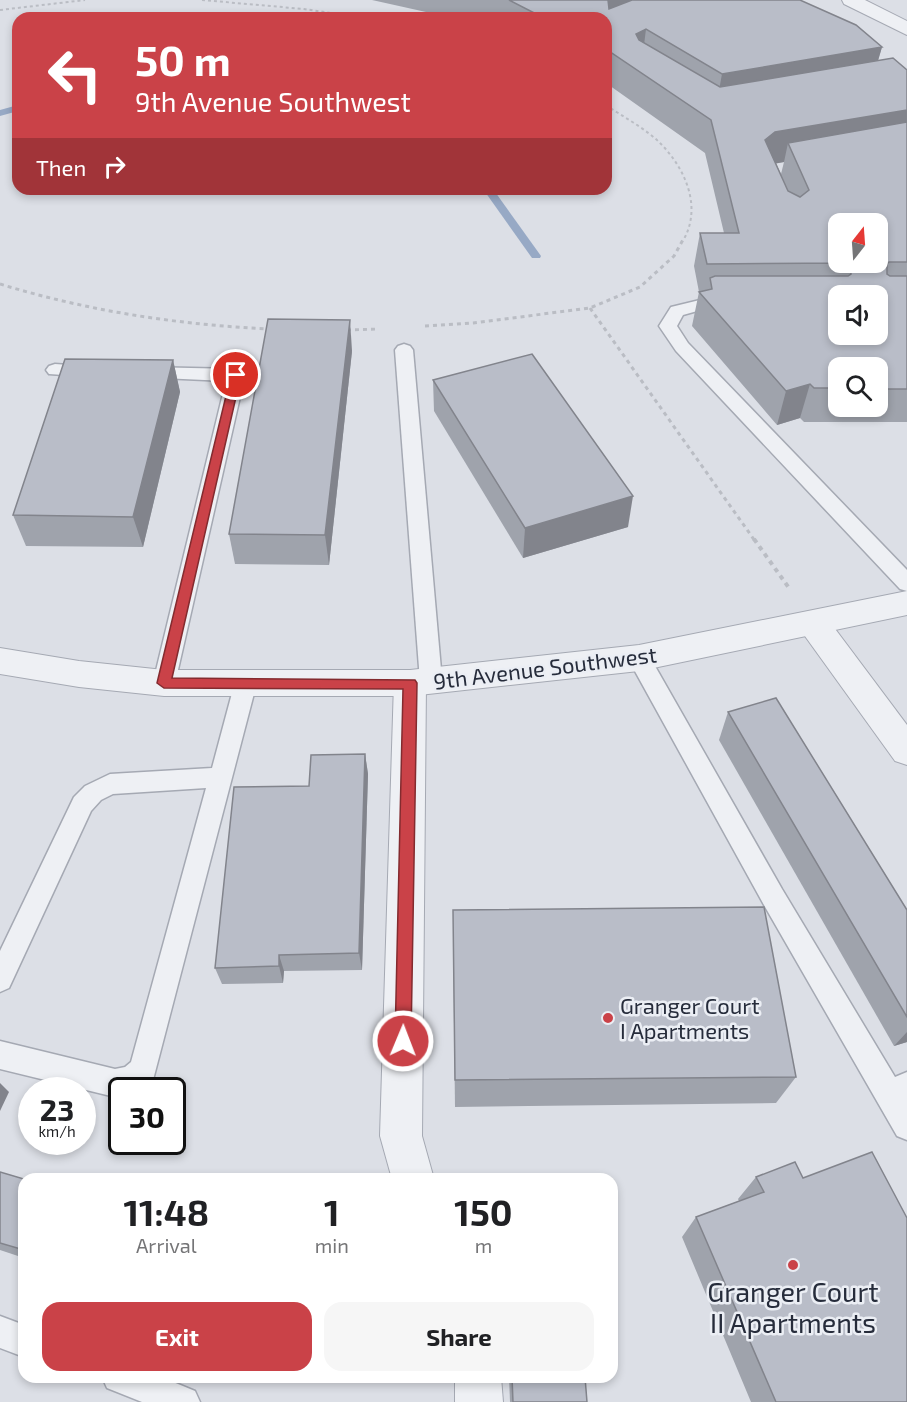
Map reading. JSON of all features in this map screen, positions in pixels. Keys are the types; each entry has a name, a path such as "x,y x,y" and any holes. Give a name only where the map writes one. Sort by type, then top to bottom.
{"street":[{"path":"851,0 907,29"},
{"name":"9th Avenue Southwest","path":"0,661 79,674 164,683 421,682 639,657 907,603"},
{"path":"813,623 907,751"},
{"path":"411,1173 401,1137 421,682"},
{"path":"477,1383 479,1402"}],"lane":[{"path":"743,303 708,303 677,311 668,326 682,347 907,583"},
{"path":"404,351 421,682"},
{"path":"55,370 236,375 164,683"},
{"path":"639,657 773,897 898,1090 907,1126"},
{"path":"0,1055 115,1083 132,1079 143,1070 246,682"},
{"path":"0,979 81,804 93,793 110,784 221,777"},
{"path":"0,1332 18,1339"},
{"path":"134,1383 184,1402"}],"path":[{"path":"0,10 85,0"},
{"path":"202,0 324,12"},
{"path":"425,326 473,323 590,308 640,287 674,256 691,226 691,198 682,171 659,142 612,109"},
{"path":"0,284 99,309 165,319 282,329"},
{"path":"590,308 813,623"},
{"path":"342,330 389,328"}],"building":[{"path":"509,0 608,0 609,9 632,0 800,0 856,25 882,47 722,74 646,29 636,34 639,40 720,87 893,58 907,70 907,110 775,132 765,140 788,191 800,197 809,190 788,143 907,122 907,262 888,263 888,213 828,213 828,263 707,264 700,233 739,233 711,120 612,53 612,12 532,12"},
{"path":"887,273 890,276 907,276 907,389 888,389 888,357 828,357 828,388 814,388 810,384 786,391 699,292 712,289 710,278 715,276 848,276"},
{"path":"268,319 350,320 325,535 229,534"},
{"path":"532,354 633,496 525,528 433,380"},
{"path":"65,359 173,360 133,517 13,515"},
{"path":"776,698 907,910 907,1017 728,712"},
{"path":"365,754 359,953 279,955 279,966 215,968 234,787 309,786 311,755"},
{"name":"Granger Court I Apartments","path":"764,907 796,1077 455,1080 453,910"},
{"name":"Granger Court II Apartments","path":"872,1152 907,1218 907,1402 776,1402 696,1217 764,1192 756,1177 795,1162 803,1178"},
{"path":"0,1172 18,1177 18,1248 0,1243"},
{"path":"512,1383 585,1383 587,1402 513,1402"}],"waterway":[{"path":"0,113 12,110"},
{"path":"492,195 536,256"}],"place":[{"name":"Granger Court I Apartments","path":"608,1018"},
{"name":"Granger Court II Apartments","path":"793,1265"}],"route":[{"path":"236,375 164,683 410,683 403,1041"}]}
